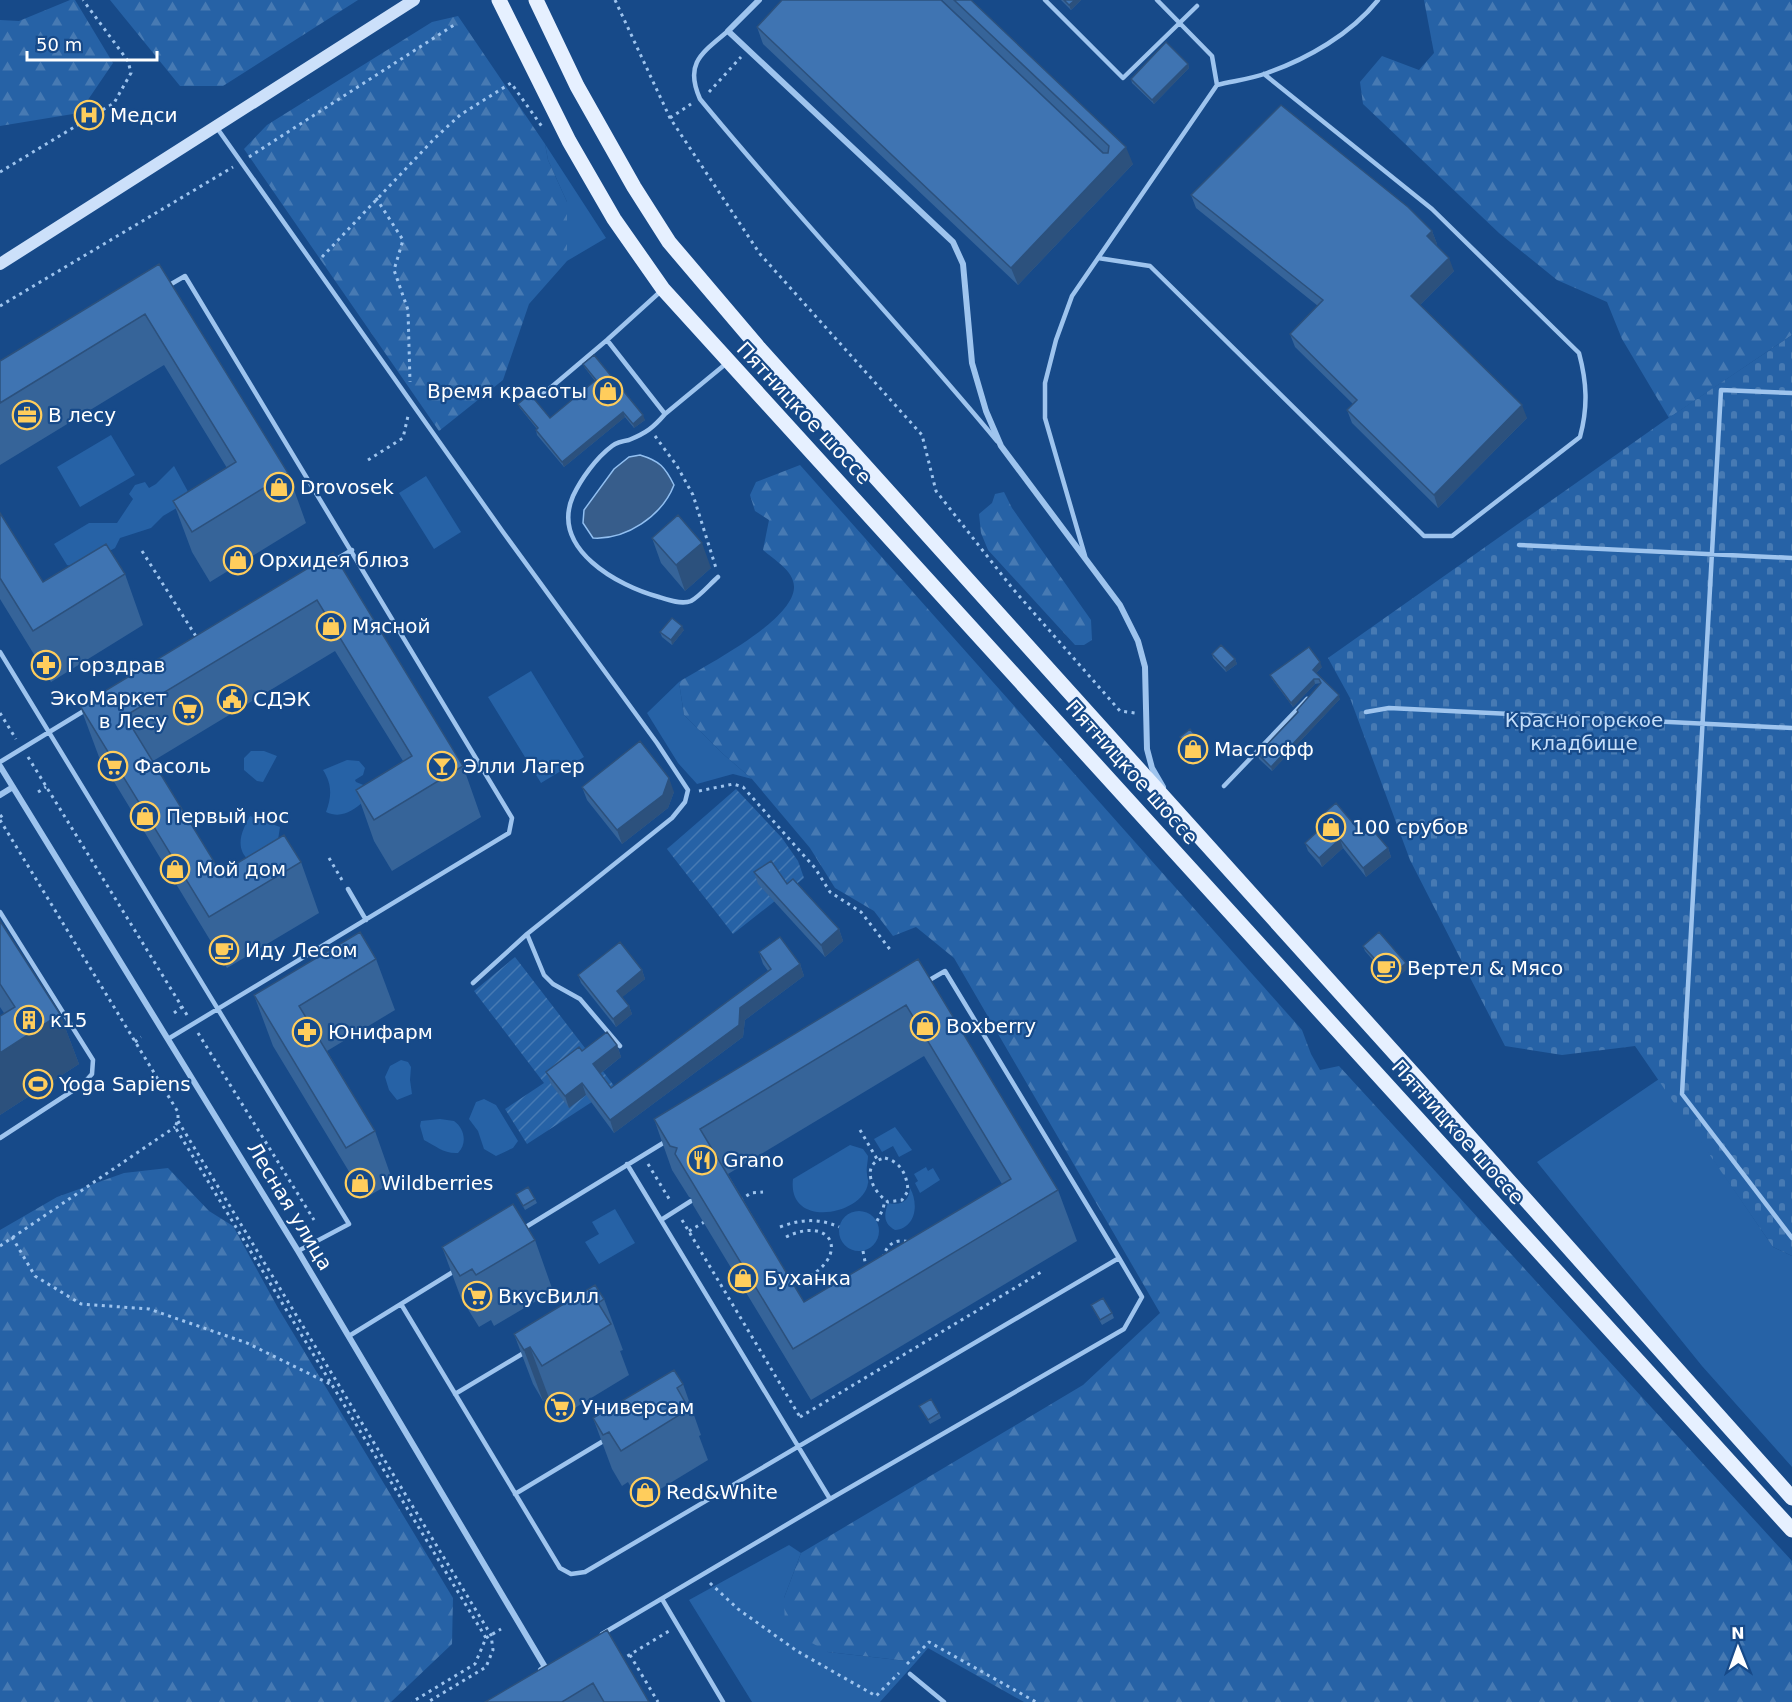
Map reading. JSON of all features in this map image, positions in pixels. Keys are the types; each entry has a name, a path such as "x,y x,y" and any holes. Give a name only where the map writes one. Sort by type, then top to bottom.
{"main road":[{"name":"Пятницкое шоссе","path":"499,0 586,170 614,219 663,289 1792,1530"},
{"name":"Пятницкое шоссе","path":"536,0 577,86 634,187 669,243 759,348 1792,1498"}],"street":[{"path":"0,264 414,0"},
{"path":"759,0 728,32 953,242 963,264 972,363 986,411 1001,446 1086,558 1119,605 1138,641 1145,667 1147,748 1152,768 1161,785 1200,839"},
{"name":"Лесная улица","path":"0,764 298,1251 545,1668"},
{"path":"0,795 13,787"},
{"path":"536,1673 545,1668"}],"lane":[{"path":"1045,0 1122,78 1197,6"},
{"path":"1157,0 1212,56 1217,85"},
{"path":"1086,558 1046,418 1045,383 1056,340 1072,296 1217,85 1264,74 1303,58 1336,37 1369,11 1378,0"},
{"path":"728,32 705,51 695,65 693,76 700,99 766,178 934,365 1001,446"},
{"path":"1098,258 1150,266 1424,536 1452,536 1580,437 1586,417 1585,377 1579,353 1432,209 1264,74"},
{"path":"216,128 657,743 688,790 685,802 672,818 527,934 473,983"},
{"path":"165,288 185,276 352,549 512,818 509,833 168,1039"},
{"path":"542,395 663,289"},
{"path":"607,340 665,414"},
{"path":"718,577 690,601 675,602 641,592 614,579 593,565 578,546 569,528 568,514 573,496 588,471 613,445 651,430 665,414 728,362"},
{"path":"1792,393 1721,390 1682,1094 1792,1238"},
{"path":"1519,545 1792,558"},
{"path":"331,562 352,549"},
{"path":"0,652 349,1224 298,1251"},
{"path":"1224,786 1311,695"},
{"path":"0,764 22,748 89,708"},
{"path":"1366,712 1389,708 1792,728"},
{"path":"348,889 366,920"},
{"path":"0,912 93,1060 93,1074 83,1084 0,1138"},
{"path":"527,934 544,975 553,984 580,999 620,1046"},
{"path":"594,1639 1124,1329 1143,1297 945,971 924,983"},
{"path":"519,1231 673,1137"},
{"path":"627,1164 830,1499"},
{"path":"661,1220 691,1202"},
{"path":"400,1304 560,1568 571,1574 585,1572 1119,1258"},
{"path":"349,1336 460,1268"},
{"path":"455,1394 533,1347"},
{"path":"515,1494 607,1439"},
{"path":"662,1599 723,1702"},
{"path":"545,1668 555,1662"},
{"path":"910,1674 944,1702"}],"path":[{"path":"0,172 114,104 131,73 128,61 83,0"},
{"path":"615,0 670,118 760,254 922,435 936,491 1013,589 1120,711 1131,714 1145,710"},
{"path":"0,306 241,162 454,25"},
{"path":"670,118 700,99 748,51"},
{"path":"314,266 435,138 452,123 511,83 549,135"},
{"path":"368,460 403,438 411,402 408,310 394,270 403,240 376,198"},
{"path":"651,430 677,466 693,495 718,577"},
{"path":"142,550 199,642"},
{"path":"0,712 314,1220"},
{"path":"688,790 698,791 733,784 743,787 815,868 830,892 861,912 892,952"},
{"path":"38,792 46,787"},
{"path":"0,1246 175,1126 178,1120 178,1112 1,817"},
{"path":"329,858 348,889"},
{"path":"174,1013 182,1007"},
{"path":"135,1042 141,1038"},
{"path":"178,1120 491,1635 493,1650 486,1667 428,1702"},
{"path":"175,1126 486,1638"},
{"path":"860,1130 877,1160"},
{"path":"643,1155 800,1417"},
{"path":"885,1158 892,1160 905,1174 908,1191 902,1200 895,1202 885,1200 874,1189 871,1181 871,1167 877,1160 885,1158"},
{"path":"732,1205 752,1193 763,1192"},
{"path":"877,1221 885,1200"},
{"path":"689,1232 713,1217"},
{"path":"780,1227 798,1221 816,1220 839,1227"},
{"path":"786,1237 798,1231 810,1229 822,1231 829,1237 830,1256 820,1270 810,1276"},
{"path":"12,1237 35,1276 81,1304 149,1309 248,1343 332,1385"},
{"path":"883,1259 885,1249 892,1243 902,1240 913,1244"},
{"path":"862,1251 867,1270"},
{"path":"785,1425 1043,1271"},
{"path":"703,1575 738,1609 797,1651 876,1696 929,1642 1036,1702"},
{"path":"620,1661 678,1626"},
{"path":"412,1702 475,1664 486,1638 501,1629"},
{"path":"630,1655 657,1702"}],"green space":[{"path":"75,0 113,63 79,113 0,126 0,20 19,21"},
{"path":"110,0 358,0 223,86 180,86"},
{"path":"1424,0 1792,0 1792,335 1669,418 1622,339 1607,302 1557,280 1499,233 1363,104 1360,82 1382,56 1419,70 1434,53"},
{"path":"458,16 545,144 548,160 567,202 567,261 529,304 503,380 439,431 244,149 267,125 432,22"},
{"path":"545,144 606,238 567,261 567,202 548,160"},
{"name":"Красногорское кладбище","path":"1792,335 1792,1256 1773,1247 1635,1046 1562,1055 1505,1046 1410,860 1350,698 1328,658 1664,421"},
{"path":"111,435 135,475 80,507 57,467"},
{"path":"800,465 1302,1030 1320,1070 1339,1066 1792,1561 1792,1702 1024,1702 928,1648 916,1662 828,1652 785,1628 784,1598 801,1553 1083,1385 1160,1313 954,958 916,927 893,936 874,911 835,888 810,848 752,779 684,715 679,682 727,654 764,628 790,601 794,588 791,576 783,566 763,550 769,520 755,511 750,495 756,482"},
{"path":"174,466 192,499 163,516 151,528 120,538 115,548 78,568 67,565 54,544 89,523 117,523 133,499 129,494 135,485 145,482 149,488"},
{"path":"426,476 461,532 434,549 399,493"},
{"path":"1004,492 1012,508 1091,620 1092,640 1084,645 1075,645 988,550 981,533 979,514 992,503 995,494"},
{"path":"531,671 584,757 541,783 488,697"},
{"path":"679,682 684,715 752,779 733,774 697,784 678,763 647,713"},
{"path":"251,751 264,751 277,756 263,782 257,781 244,770 244,758"},
{"path":"347,760 359,761 365,768 363,775 355,780 366,786 364,801 346,813 331,814 326,812 330,790 323,770"},
{"path":"736,789 782,838 798,861 804,878 733,934 667,849"},
{"path":"250,816 280,827 278,840 249,860 242,850 241,839"},
{"path":"515,957 615,1087 527,1144 505,1109 544,1083 474,991"},
{"path":"401,1060 408,1062 411,1067 412,1094 397,1100 389,1090 385,1077 390,1066"},
{"path":"1659,1079 1773,1247 1792,1256 1792,1467 1702,1366 1537,1162"},
{"path":"484,1099 496,1105 518,1141 513,1148 496,1156 484,1149 478,1131 469,1119 476,1102"},
{"path":"440,1119 454,1121 460,1128 464,1140 458,1153 444,1151 424,1140 421,1121"},
{"path":"895,1127 912,1150 899,1157 893,1146 882,1152 874,1139"},
{"path":"850,1145 863,1149 868,1156 868,1183 863,1194 854,1203 827,1212 813,1211 802,1206 794,1195 793,1179"},
{"path":"926,1167 928,1171 933,1168 940,1180 920,1193 914,1174"},
{"path":"168,1168 209,1211 233,1226 278,1308 453,1598 452,1644 391,1702 0,1702 0,1230 57,1197 124,1173"},
{"path":"910,1188 913,1194 914,1214 907,1225 895,1230 888,1225 885,1218 888,1203 904,1202"},
{"path":"615,1209 635,1243 599,1264 585,1242 599,1234 592,1222"},
{"path":"859,1211 867,1212 873,1217 878,1223 878,1239 873,1245 867,1250 859,1251 851,1250 845,1245 840,1239 839,1231 840,1223 845,1217 851,1212"},
{"path":"789,1545 801,1553 784,1598 828,1652 916,1662 880,1702 752,1702 689,1600"}],"shaded area":[{"path":"640,455 657,462 668,474 674,485 668,496 661,507 641,524 618,535 593,538 583,523 584,510 614,469 629,457"}],"building":[{"path":"782,0 941,0 1103,153 1108,153 1109,146 954,0 971,0 1126,147 1011,268 757,27"},
{"path":"1064,0 1075,0 1069,5"},
{"path":"1166,42 1188,64 1152,100 1131,79"},
{"path":"1281,105 1408,207 1432,231 1427,236 1449,258 1411,296 1522,405 1434,495 1347,410 1357,400 1290,334 1323,300 1191,195"},
{"path":"159,264 288,473 192,532 173,501 236,462 145,314 0,403 0,361"},
{"path":"594,355 643,415 633,424 623,412 562,462 518,404 530,394 550,418 596,380 583,364"},
{"path":"0,513 43,582 106,544 125,574 33,631 0,578"},
{"path":"678,515 702,543 676,565 652,538"},
{"path":"333,553 463,766 374,820 356,790 412,756 317,600 125,716 221,873 284,835 301,862 209,917 80,706"},
{"path":"672,618 682,626 671,640 660,632"},
{"path":"1221,645 1235,659 1225,668 1212,654"},
{"path":"1309,647 1320,662 1313,670 1339,695 1271,767 1258,754 1298,712 1297,710 1321,683 1319,679 1314,679 1291,703 1270,675"},
{"path":"1190,729 1207,750 1196,758 1180,737"},
{"path":"640,741 669,778 663,795 617,830 582,787"},
{"path":"1336,803 1363,835 1371,828 1388,848 1363,868 1340,839 1319,858 1305,843 1319,830 1316,827 1321,823 1317,819"},
{"path":"771,861 787,884 793,879 839,929 821,945 754,872"},
{"path":"0,921 60,1014 0,1053 0,1016 15,1007 0,984"},
{"path":"360,932 376,959 299,1006 375,1131 346,1148 254,995"},
{"path":"1379,932 1406,963 1391,977 1363,946"},
{"path":"780,937 800,964 740,1008 739,1025 610,1120 582,1083 565,1096 546,1072 579,1047 582,1051 607,1032 617,1045 593,1064 611,1088 771,969 759,952"},
{"path":"620,942 642,970 617,991 629,1006 613,1019 578,975"},
{"path":"918,959 1058,1190 793,1349 675,1154 677,1148 670,1146 654,1119","holes":["906,1005 1011,1179 804,1302 700,1129"]},
{"path":"528,1187 535,1199 523,1206 516,1194"},
{"path":"513,1204 535,1240 476,1275 472,1269 460,1276 442,1247"},
{"path":"595,1285 604,1299 598,1303 611,1324 542,1366 530,1347 524,1350 514,1334"},
{"path":"1103,1298 1112,1313 1100,1320 1091,1305"},
{"path":"674,1370 683,1384 677,1388 689,1409 621,1451 609,1432 603,1435 593,1418"},
{"path":"931,1399 939,1413 928,1420 919,1406"},
{"path":"607,1630 649,1702 604,1702 593,1683 562,1702 485,1702"}],"place":[{"name":"Медси","path":"89,115"},
{"name":"Время красоты","path":"608,391"},
{"name":"В лесу","path":"27,415"},
{"name":"Drovosek","path":"279,487"},
{"name":"Орхидея блюз","path":"238,560"},
{"name":"Мясной","path":"331,626"},
{"name":"Горздрав","path":"46,665"},
{"name":"СДЭК","path":"232,699"},
{"name":"ЭкоМаркет в Лесу","path":"188,710"},
{"name":"Маслофф","path":"1193,749"},
{"name":"Фасоль","path":"113,766"},
{"name":"Элли Лагер","path":"442,766"},
{"name":"Первый нос","path":"145,816"},
{"name":"100 срубов","path":"1331,827"},
{"name":"Мой дом","path":"175,869"},
{"name":"Иду Лесом","path":"224,950"},
{"name":"Вертел & Мясо","path":"1386,968"},
{"name":"к15","path":"29,1020"},
{"name":"Boxberry","path":"925,1026"},
{"name":"Юнифарм","path":"307,1032"},
{"name":"Yoga Sapiens","path":"38,1084"},
{"name":"Grano","path":"702,1160"},
{"name":"Wildberries","path":"360,1183"},
{"name":"Буханка","path":"743,1278"},
{"name":"ВкусВилл","path":"477,1296"},
{"name":"Универсам","path":"560,1407"},
{"name":"Red&White","path":"645,1492"}]}
